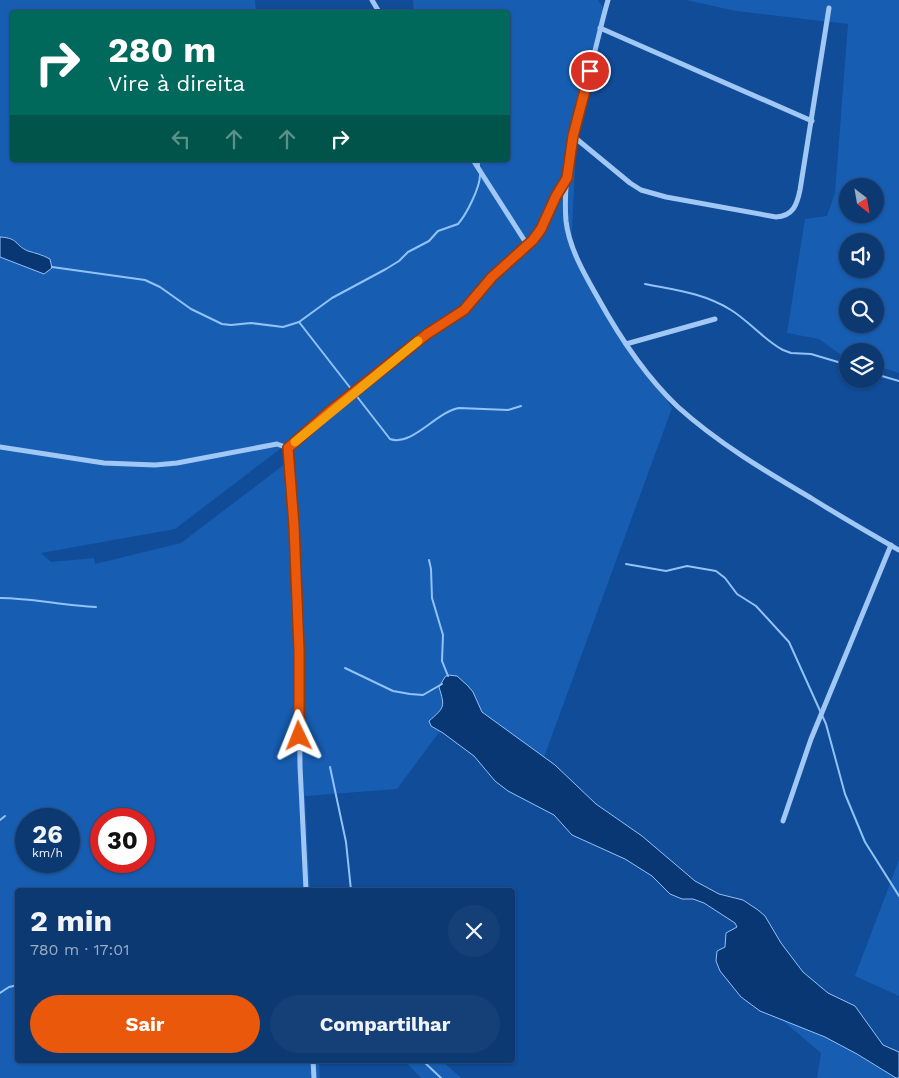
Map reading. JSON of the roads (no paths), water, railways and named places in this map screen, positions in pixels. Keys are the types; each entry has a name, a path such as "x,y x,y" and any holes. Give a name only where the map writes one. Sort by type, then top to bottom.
{"street":[{"path":"608,0 573,136 567,178 566,222 572,246 592,287 626,344 672,401 731,449 899,550"},
{"path":"573,136 641,190 666,197 776,217 790,213 797,202 812,121 829,8"},
{"path":"600,28 812,121"},
{"path":"474,162 528,246"},
{"path":"288,448 329,412 427,334 464,310 492,277 528,246 541,229 556,196 567,178"},
{"path":"626,344 715,319"},
{"path":"0,447 104,463 148,465 177,464 277,444 288,448"},
{"path":"288,448 294,526 299,650 300,766 306,888"},
{"path":"783,821 812,740 891,545"},
{"path":"313,1063 314,1078"}],"waterway":[{"path":"479,162 479,168"},
{"path":"52,267 145,280 160,287 191,309 222,324 251,323 283,327 299,322 332,298 399,261 408,252 429,241 438,231 458,224 472,201 478,187 480,175"},
{"path":"645,284 689,293 721,304 738,314 769,341 783,350 791,353 811,354 839,362"},
{"path":"299,322 390,439 407,438 450,411 459,408 508,410 521,406"},
{"path":"884,377 899,381"},
{"path":"429,560 432,598 443,635 442,661 448,676"},
{"path":"626,564 666,571 687,566 716,571 725,578 737,594 756,606 789,642 826,724 845,794 865,842 899,896"},
{"path":"0,598 96,607"},
{"path":"345,668 393,691 410,694 423,695 442,684"},
{"path":"330,767 346,842 351,888"},
{"path":"0,820 5,816"},
{"path":"0,993 15,986"},
{"path":"425,1063 441,1078"}]}
